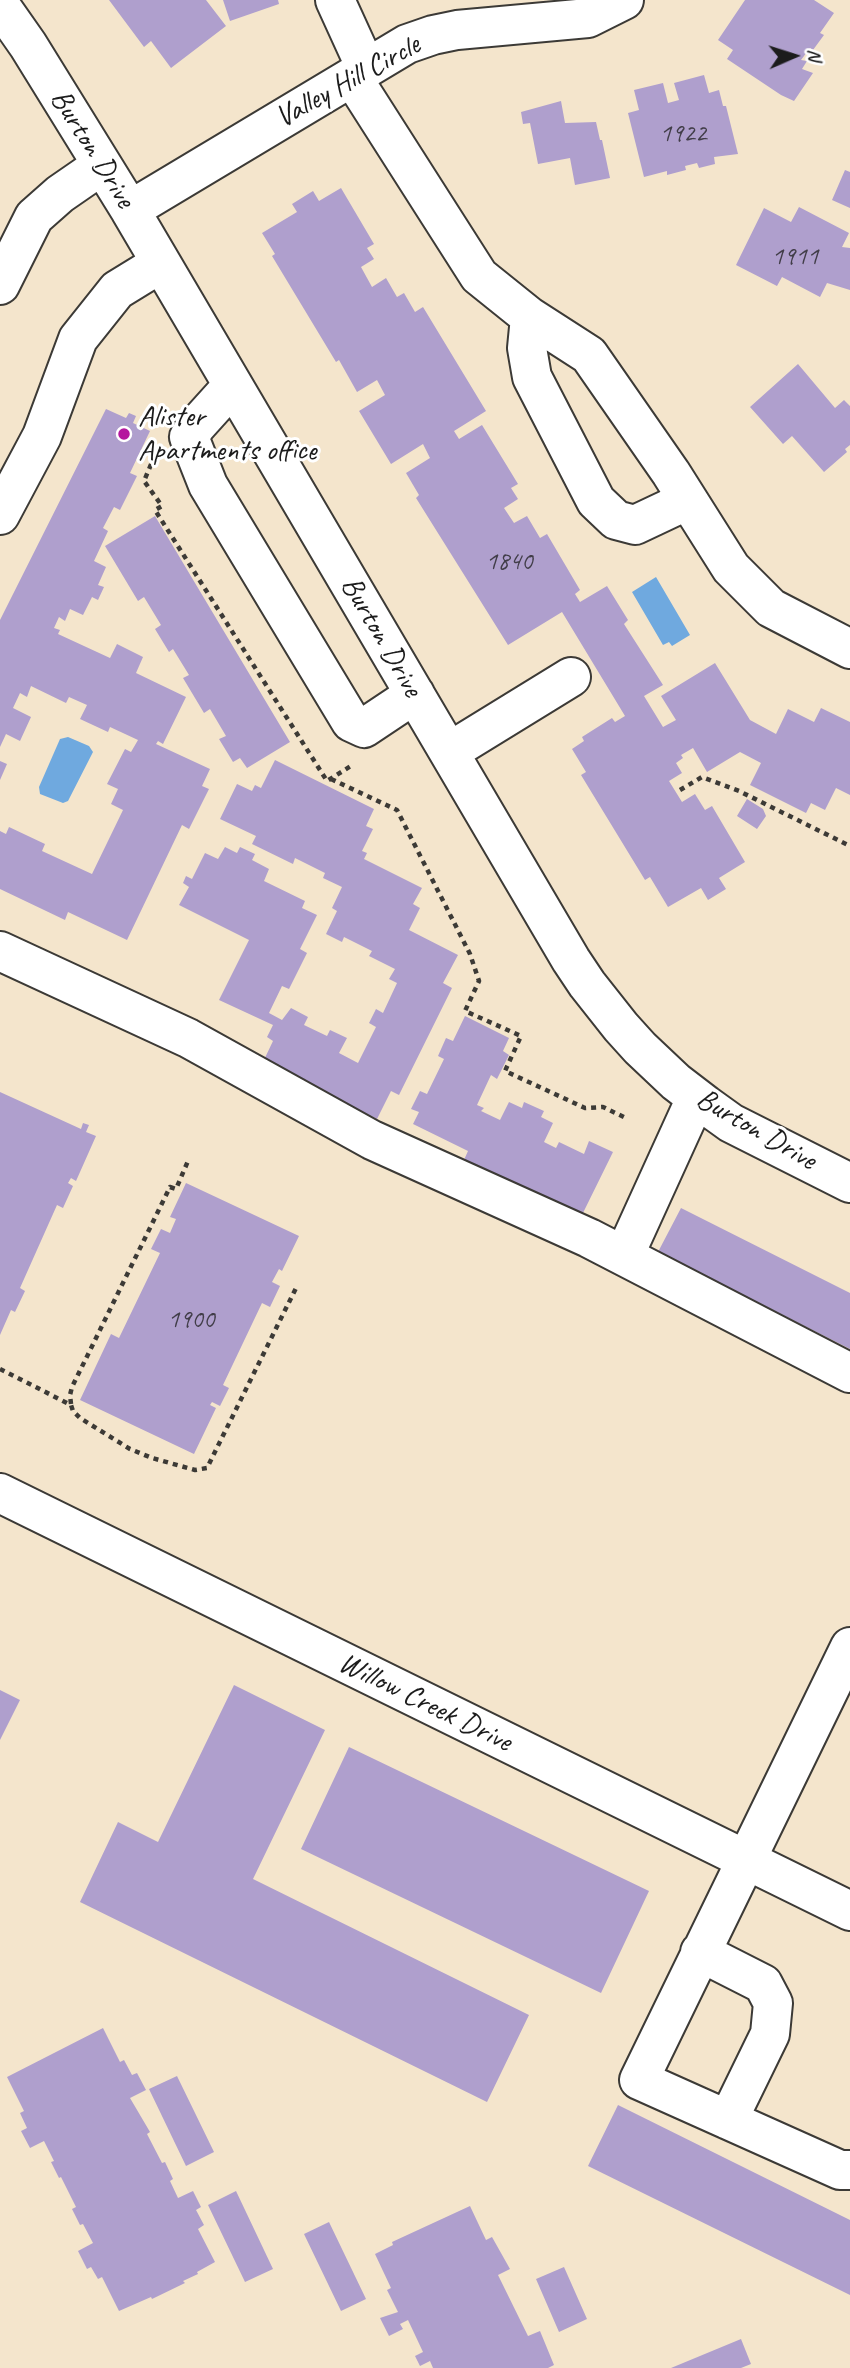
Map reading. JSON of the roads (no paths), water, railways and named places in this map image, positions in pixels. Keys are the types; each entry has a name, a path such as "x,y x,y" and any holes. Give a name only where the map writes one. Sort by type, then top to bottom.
{"street":[{"path":"335,0 359,72 479,276 530,317 589,355 731,568 771,608 850,649"},
{"name":"Valley Hill Circle","path":"130,209 407,44 457,30 588,18 624,0"},
{"name":"Burton Drive","path":"0,5 28,45 130,209 587,984 640,1048 696,1098 731,1123 850,1182"},
{"path":"0,285 34,217 60,194 102,165"},
{"path":"0,515 41,436 78,339 117,290 161,263"},
{"path":"530,317 527,348 532,377 596,501 616,520 635,525 688,500"},
{"path":"233,385 196,426 189,438 208,485 351,722 364,728 415,694"},
{"path":"449,752 571,677"},
{"path":"0,951 188,1038 372,1140 589,1238 850,1373"},
{"path":"624,1256 696,1098"},
{"name":"Willow Creek Drive","path":"0,1493 850,1911"},
{"path":"850,1647 639,2080 840,2170 850,2170"},
{"path":"700,1952 763,1984 773,2003 770,2034 728,2120"}],"water":[{"path":"656,577 690,635 672,646 669,642 663,645 632,592"},
{"path":"68,737 89,746 93,752 68,801 63,803 40,794 39,787 60,739"}],"place":[{"name":"Alister Apartments office","path":"124,434"}]}
